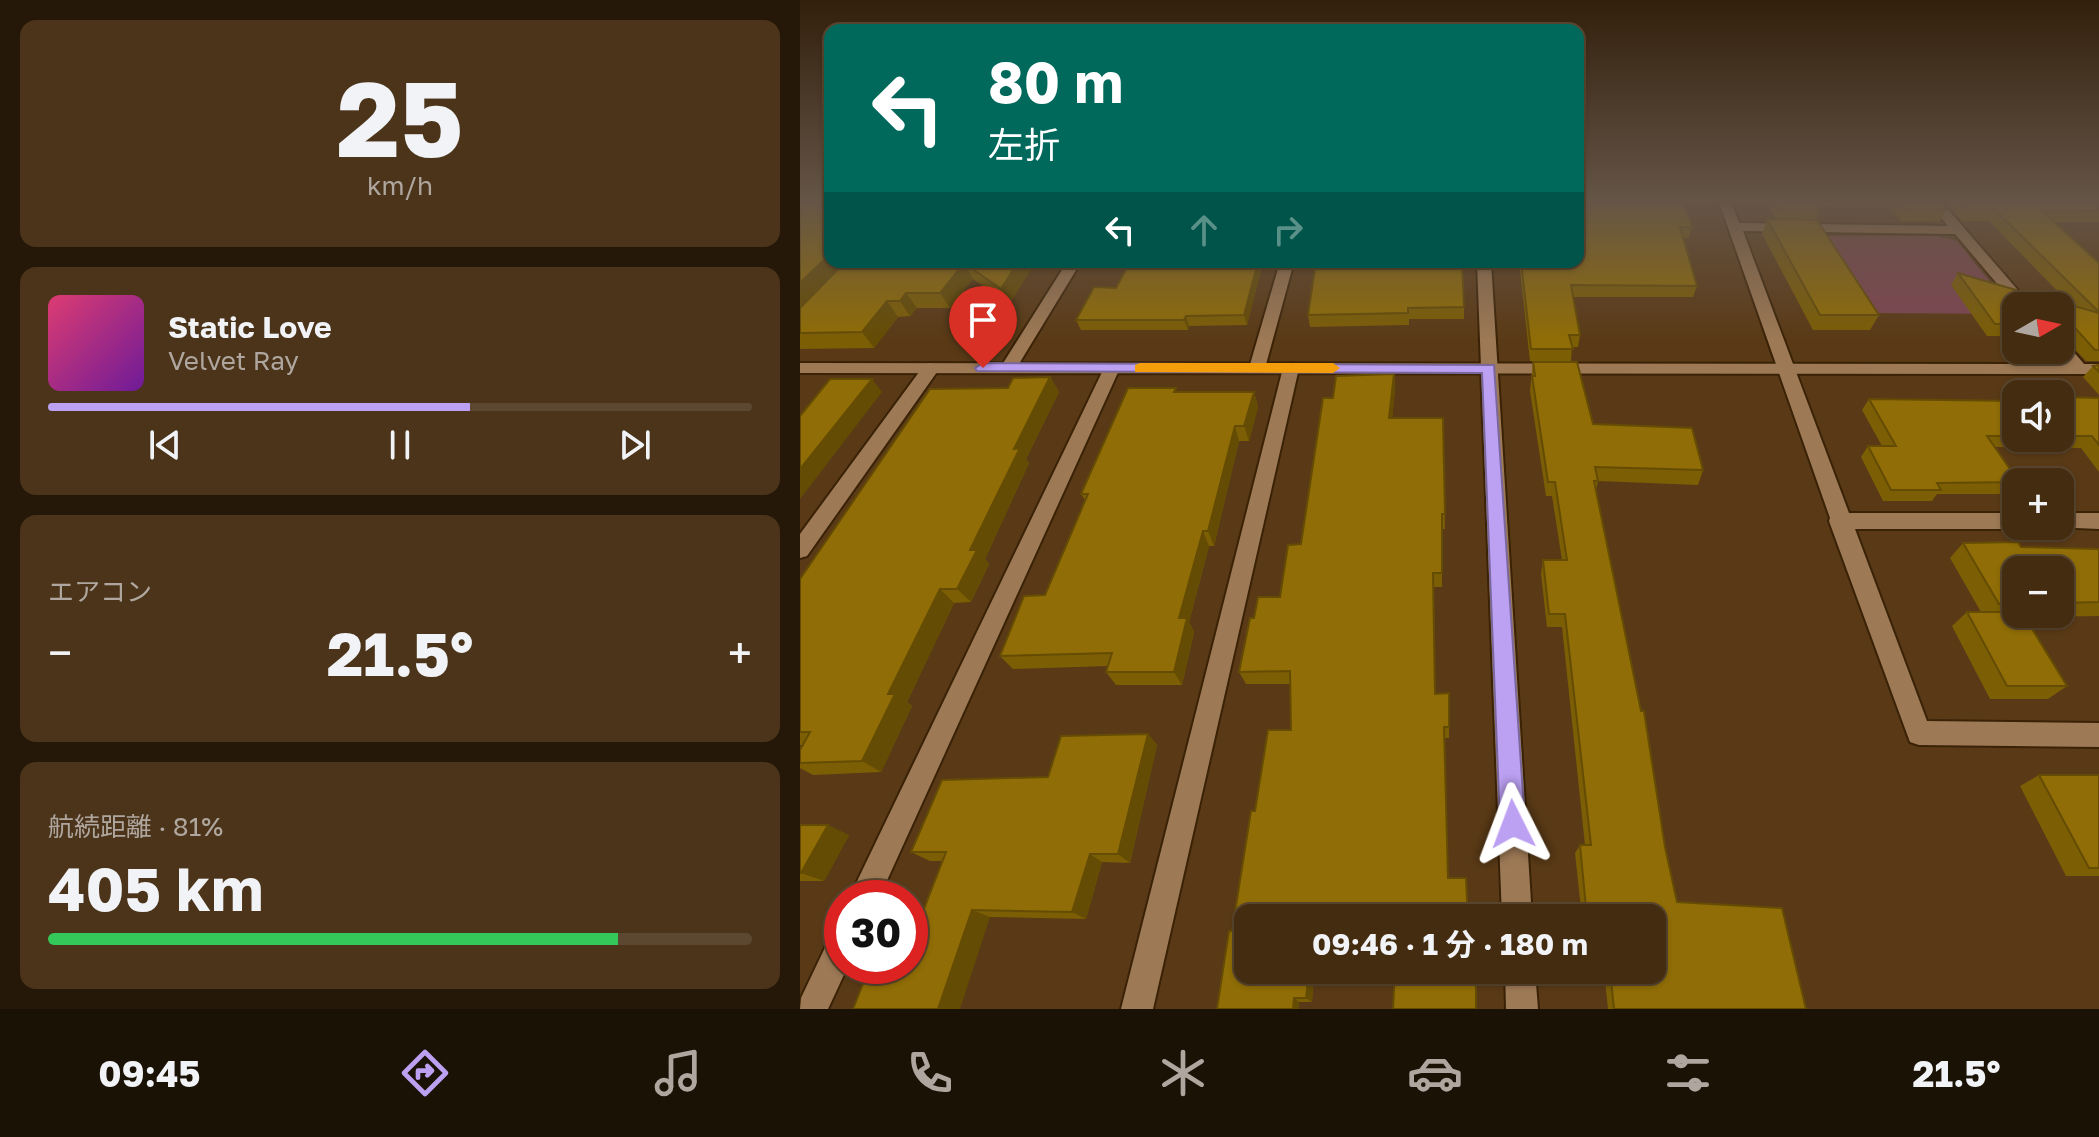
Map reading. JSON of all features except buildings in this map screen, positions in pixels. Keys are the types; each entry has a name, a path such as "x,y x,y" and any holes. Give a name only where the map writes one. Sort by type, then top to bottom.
{"street":[{"path":"1740,246 1919,733 2099,735"},
{"path":"1973,246 2012,292"},
{"path":"1008,368 1070,268"},
{"path":"1257,368 1285,268"},
{"path":"1484,268 1516,904"},
{"path":"2074,363 2079,369"},
{"path":"800,368 2099,369"},
{"path":"800,550 931,368"},
{"path":"872,880 1112,368"},
{"path":"1137,1009 1291,368"},
{"path":"1839,521 2002,521"},
{"path":"2074,521 2099,521"},
{"path":"812,1009 824,984"},
{"path":"1521,984 1522,1009"}],"shaded area":[{"path":"1827,246 1961,246 2002,297 2002,314 1865,313"}],"slow traffic":[{"path":"1140,368 1333,368"}],"route":[{"path":"983,368 1489,368 1513,824"}]}
